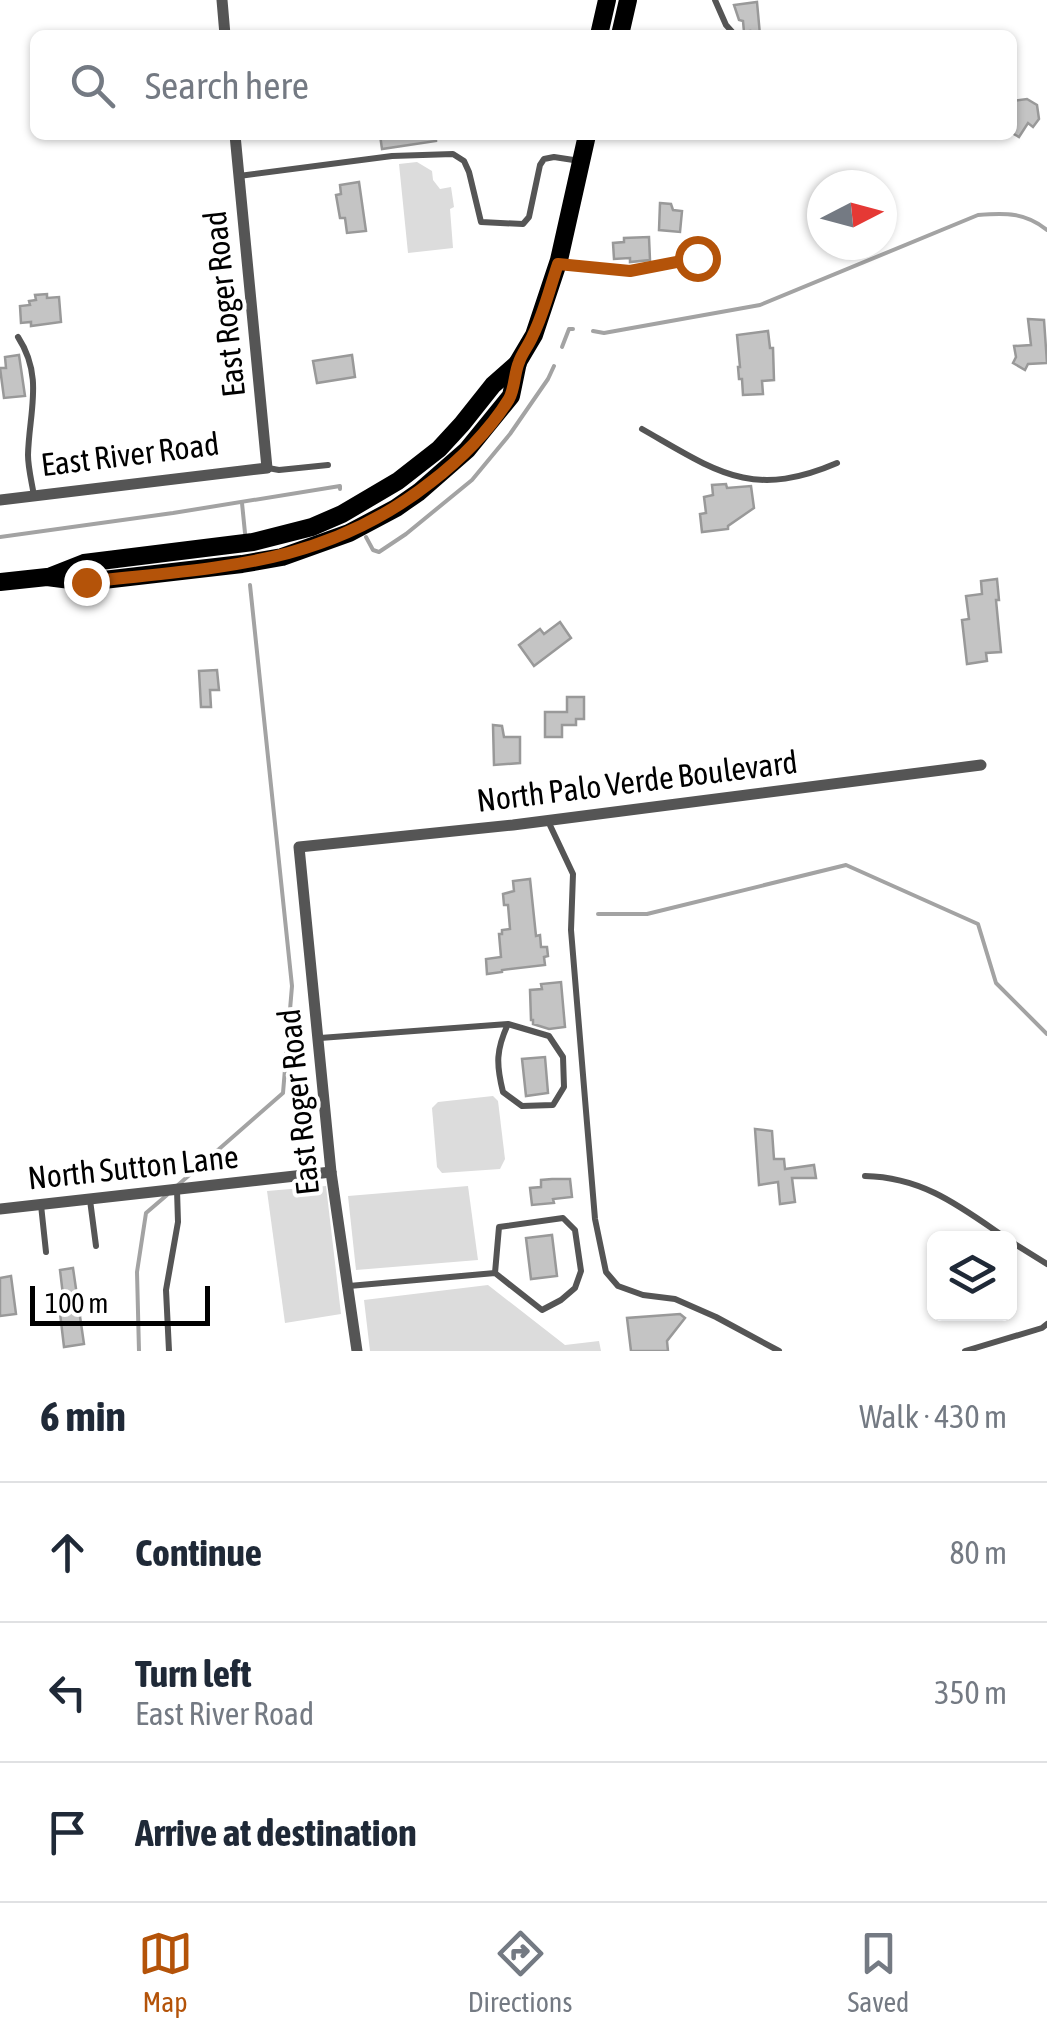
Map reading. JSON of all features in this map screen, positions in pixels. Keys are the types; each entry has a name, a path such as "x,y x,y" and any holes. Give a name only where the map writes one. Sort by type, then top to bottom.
{"main road":[{"path":"600,30 607,0"},
{"path":"621,30 628,0"},
{"path":"0,582 47,577 86,582 242,564 300,552 349,533 407,500 467,450 511,396 518,362 534,335 558,264 586,140"}],"street":[{"path":"222,0 225,30"},
{"name":"East Roger Road","path":"235,140 267,468"},
{"name":"East River Road","path":"0,500 267,468"},
{"name":"North Palo Verde Boulevard","path":"300,846 547,820 982,765"},
{"name":"East Roger Road","path":"300,846 332,1172 357,1351"},
{"name":"North Sutton Lane","path":"0,1209 332,1172"}],"lane":[{"path":"715,0 730,30"},
{"path":"239,176 392,156 453,154 464,161 469,172 480,222 515,225 523,224 529,217 544,159 582,162"},
{"path":"558,264 630,271 697,258"},
{"path":"18,337 29,354 34,379 28,458 34,496"},
{"path":"642,429 699,461 742,478 773,481 810,475 836,463"},
{"path":"267,468 328,465"},
{"path":"547,820 572,874 571,930 595,1220 606,1272 618,1286 643,1296 675,1300 778,1351"},
{"path":"318,1038 508,1024 549,1036 563,1057 564,1087 553,1105 522,1106 503,1092 498,1046 508,1024"},
{"path":"865,1176 892,1177 930,1190 995,1231"},
{"path":"169,1351 166,1290 178,1222 178,1189"},
{"path":"90,1199 96,1246"},
{"path":"41,1205 46,1252"},
{"path":"348,1286 495,1274 542,1310 575,1288 580,1271 576,1230 563,1218 499,1227 495,1274"},
{"path":"1017,1246 1047,1264"},
{"path":"965,1351 1047,1324"}],"shaded area":[{"path":"417,162 432,171 440,189 451,187 453,248 408,253 399,164"},
{"path":"493,1096 498,1101 505,1159 500,1169 442,1173 437,1167 432,1108 438,1102"},
{"path":"326,1186 341,1314 285,1323 267,1191"},
{"path":"468,1186 478,1260 356,1270 348,1196"},
{"path":"488,1285 565,1345 599,1341 601,1351 370,1351 364,1300"}],"building":[{"path":"757,2 760,30 744,30 734,5"},
{"path":"1027,99 1037,105 1039,119 1033,127 1028,123 1019,137 1017,136 1017,100"},
{"path":"381,140 436,140 436,141 382,149"},
{"path":"359,182 366,231 347,233 336,195 341,194 340,185"},
{"path":"660,203 682,211 680,232 659,230"},
{"path":"649,237 650,260 614,259 613,243 624,242 624,238"},
{"path":"47,294 47,298 59,297 61,322 31,326 31,322 21,323 20,306 30,305 29,301 36,300 35,295"},
{"path":"1028,319 1044,320 1047,363 1028,364 1025,370 1013,363 1014,346 1031,345"},
{"path":"768,331 774,380 762,381 763,394 743,395 737,335"},
{"path":"19,355 25,396 4,398 0,368 6,368 5,357"},
{"path":"352,355 355,377 317,383 313,361"},
{"path":"726,484 727,488 751,486 754,508 728,529 702,532 700,514 706,513 704,497 713,495 712,485"},
{"path":"997,579 1001,652 986,653 987,661 967,664 962,620 969,619 966,596 982,594 981,581"},
{"path":"560,622 571,638 534,666 519,645 540,629 544,634"},
{"path":"217,670 219,690 210,690 211,707 201,707 199,671"},
{"path":"567,697 584,697 584,719 576,719 576,725 562,725 562,737 545,737 545,712 567,712"},
{"path":"493,725 502,726 504,737 520,737 520,763 494,765"},
{"path":"530,879 536,936 540,935 541,947 547,947 545,965 487,974 486,959 501,957 499,934 510,929 503,894 514,891 513,881"},
{"path":"561,982 565,1027 549,1029 533,1024 530,990 542,989 541,984"},
{"path":"545,1057 548,1093 526,1096 522,1059"},
{"path":"755,1129 772,1131 774,1159 784,1159 785,1169 814,1165 816,1178 792,1178 795,1202 780,1204 778,1182 759,1185"},
{"path":"570,1179 572,1197 532,1205 530,1188 541,1187 541,1180"},
{"path":"552,1235 557,1276 531,1279 526,1238"},
{"path":"73,1268 84,1344 64,1347 60,1270"},
{"path":"11,1276 16,1314 0,1316 0,1278"},
{"path":"680,1314 685,1318 667,1341 668,1351 631,1351 627,1318"}],"waterway":[{"path":"593,331 604,333 760,305 978,215 1014,215 1047,230"},
{"path":"562,347 569,329 573,329"},
{"path":"366,537 373,550 379,552 472,480 510,434 554,366"},
{"path":"0,537 340,489"},
{"path":"242,503 245,533"},
{"path":"178,1185 283,1093 292,986 250,585"},
{"path":"598,914 647,914 846,865 978,924 996,983 1047,1034"},
{"path":"139,1351 137,1272 146,1213 167,1195"}],"route":[{"path":"86,582 282,556 371,522 444,472 511,396 518,362 534,335 558,264 630,271 697,258"}]}
